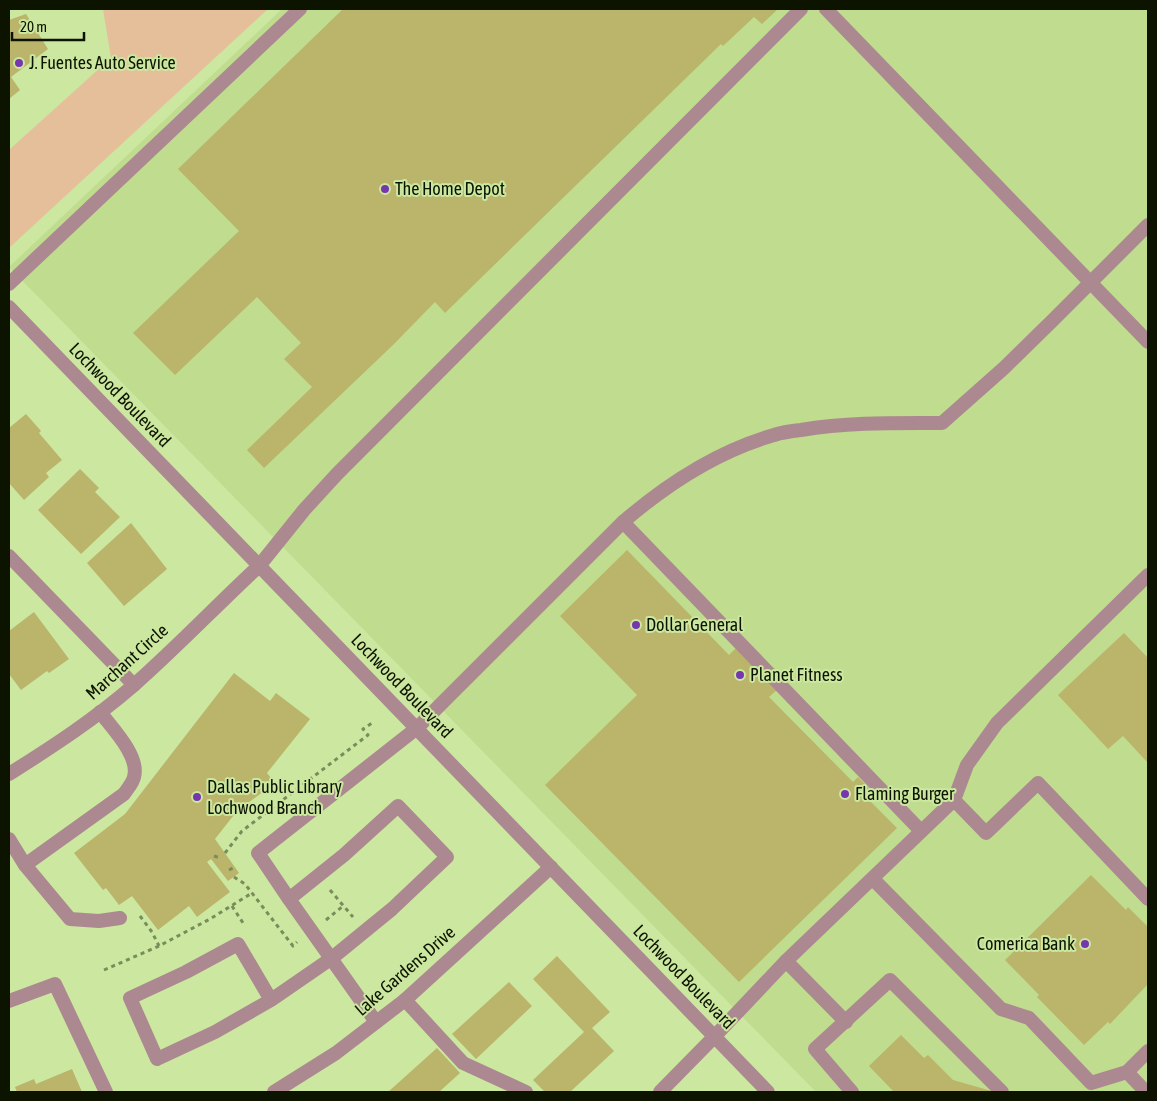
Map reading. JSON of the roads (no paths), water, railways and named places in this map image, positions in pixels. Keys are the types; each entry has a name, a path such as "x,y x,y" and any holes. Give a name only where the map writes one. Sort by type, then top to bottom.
{"street":[{"path":"9,284 300,9"},
{"name":"Marchant Circle","path":"9,774 47,750 134,685 259,566 304,510 337,474 801,9"},
{"path":"826,9 1148,342"},
{"path":"376,1022 258,853 417,728 623,522 648,500 709,462 742,446 776,434 860,423 942,423 1004,368 1148,224"},
{"name":"Lochwood Boulevard","path":"9,307 552,866 768,1092"},
{"path":"623,522 921,830"},
{"path":"9,556 134,685"},
{"path":"660,1092 716,1036 786,961 954,800 967,765 997,723 1148,575"},
{"path":"25,865 124,794 134,777 134,763 128,750 100,712"},
{"path":"954,800 986,833 1038,783 1148,899"},
{"path":"272,1000 238,944 186,972 130,998 157,1059 216,1032 272,1000 332,958 392,909 447,857 398,806 344,855 289,899"},
{"path":"9,840 25,865 70,919 99,921 120,918"},
{"name":"Lake Gardens Drive","path":"274,1092 336,1053 405,1000 552,866"},
{"path":"873,879 1001,1009 1029,1018 1091,1083 1127,1072 1148,1051"},
{"path":"786,961 846,1022"},
{"path":"852,1092 815,1049 890,980 1002,1092"},
{"path":"9,1002 55,984 106,1092"},
{"path":"405,1000 463,1063 526,1092"},
{"path":"1127,1072 1146,1092"}],"place":[{"name":"J. Fuentes Auto Service","path":"19,63"},
{"name":"The Home Depot","path":"385,189"},
{"name":"Dollar General","path":"636,625"},
{"name":"Planet Fitness","path":"740,675"},
{"name":"Flaming Burger","path":"845,794"},
{"name":"Dallas Public Library Lochwood Branch","path":"197,797"},
{"name":"Comerica Bank","path":"1085,944"}]}
